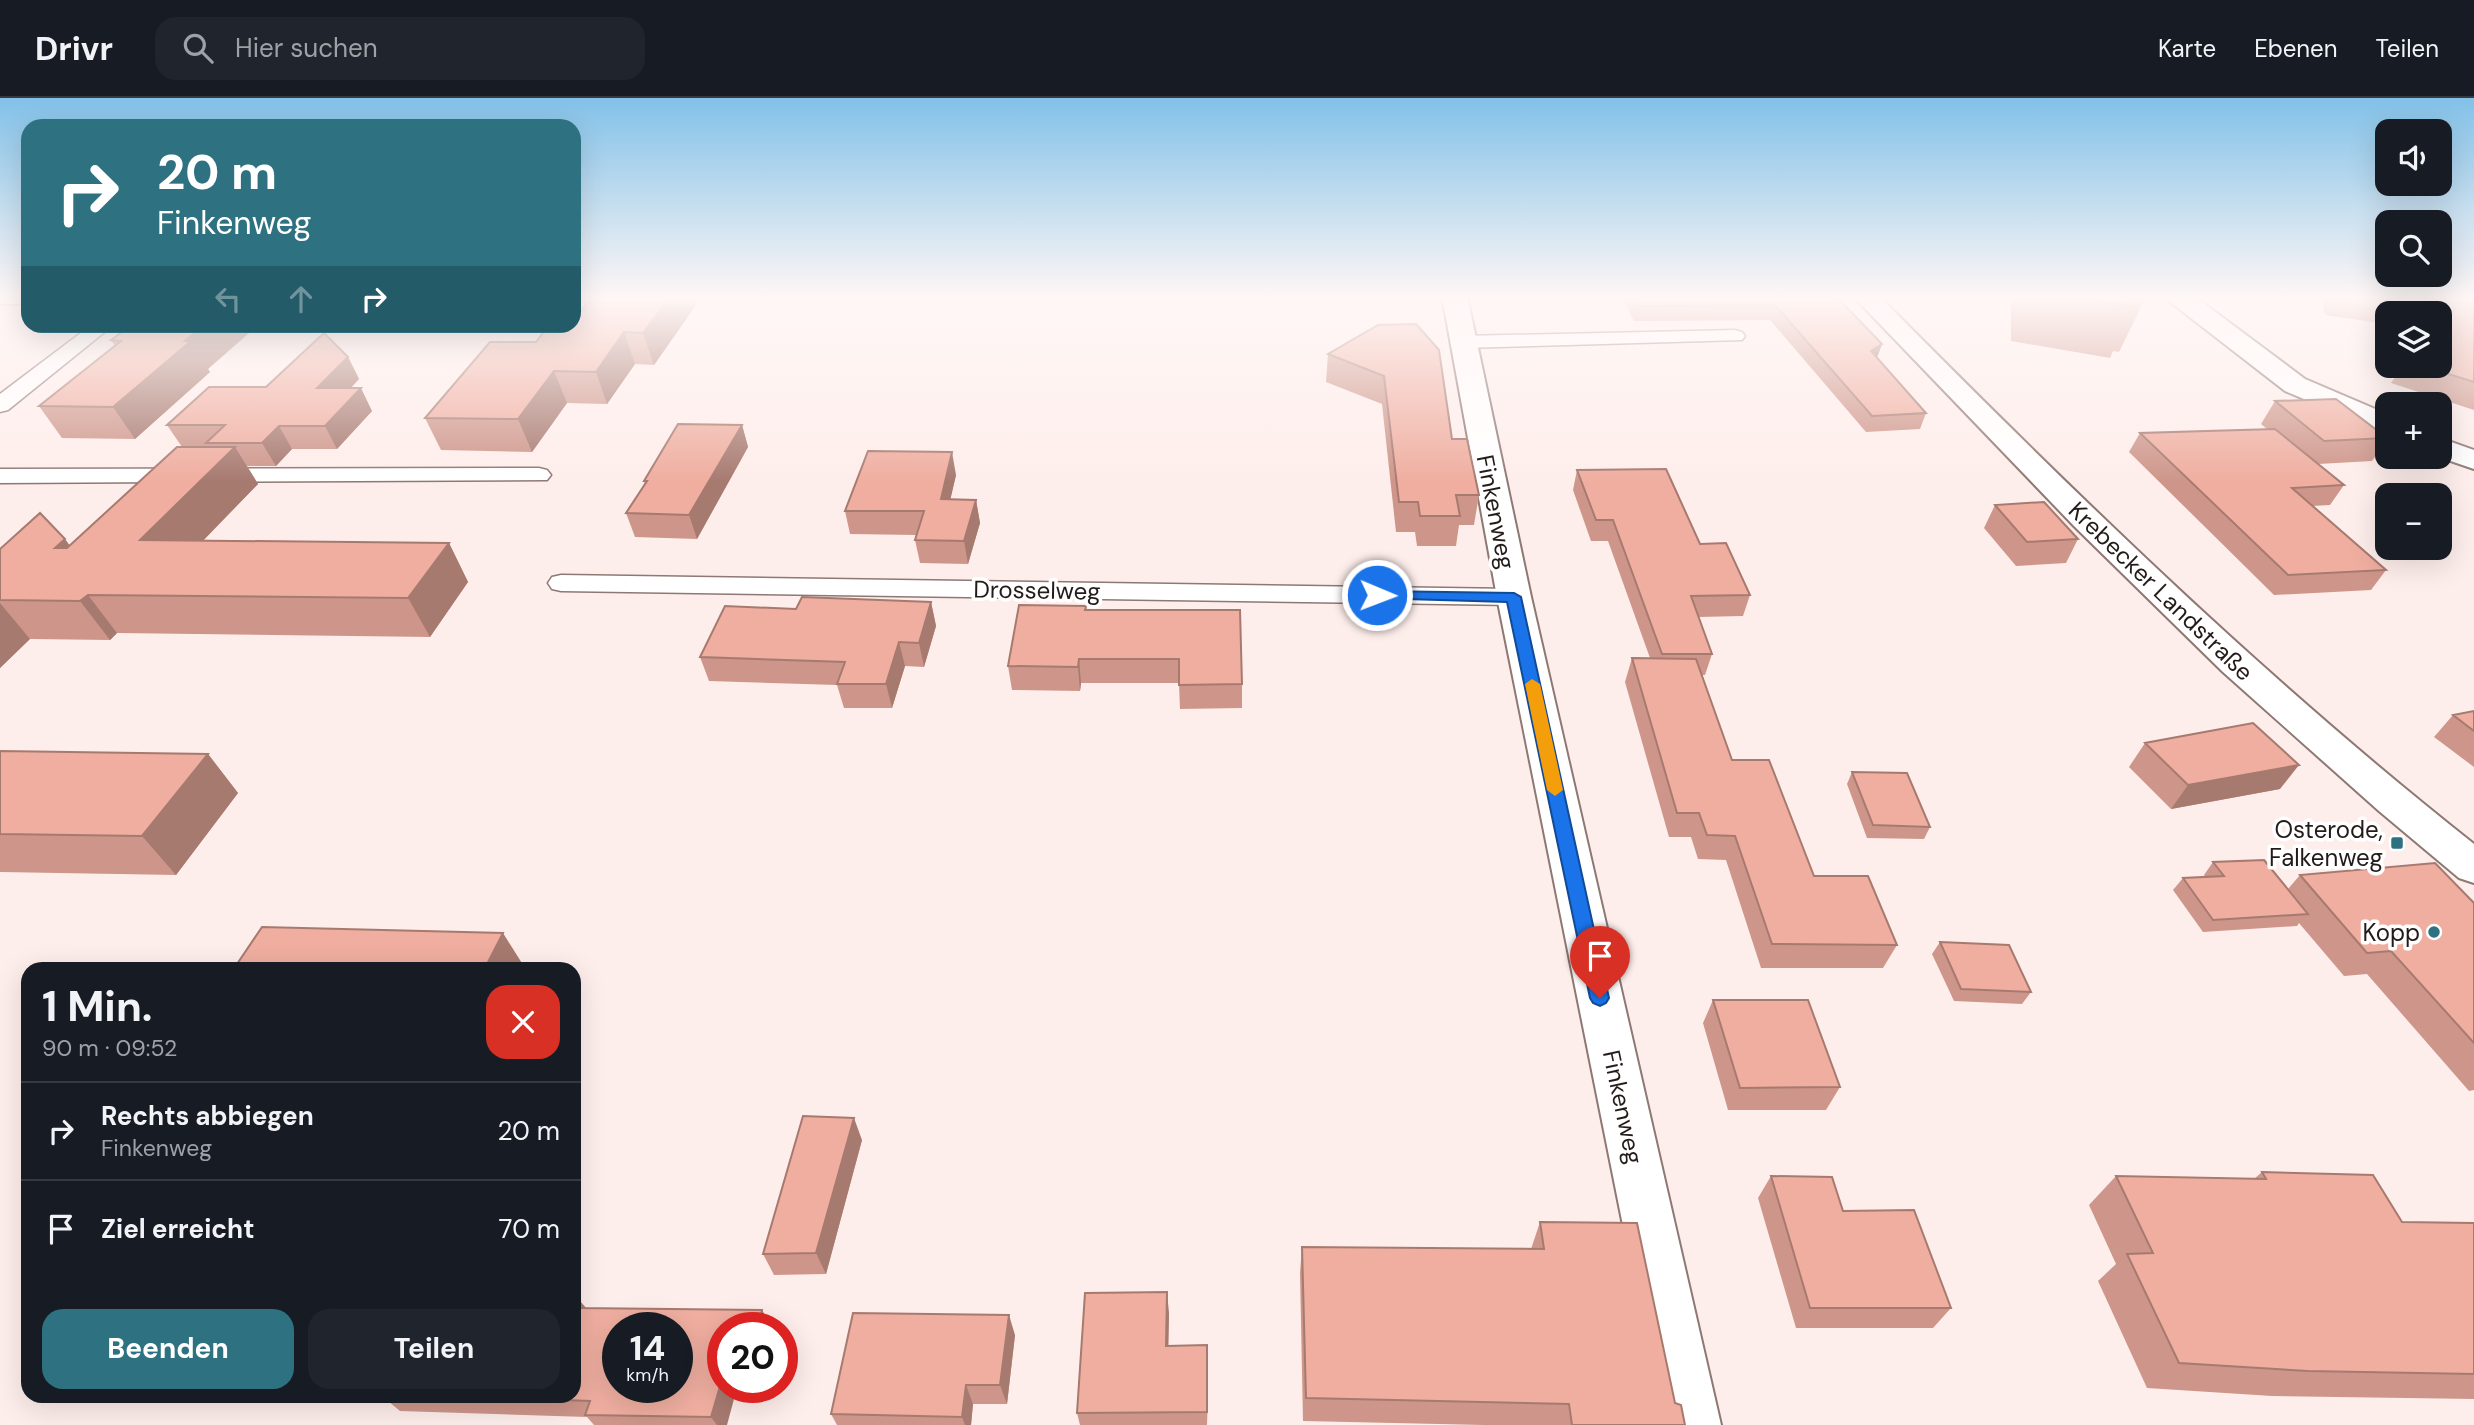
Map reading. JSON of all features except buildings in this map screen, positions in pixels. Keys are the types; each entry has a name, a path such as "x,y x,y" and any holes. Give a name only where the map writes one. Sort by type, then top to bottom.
{"street":[{"name":"Finkenweg","path":"1465,358 1692,1425"},
{"name":"Krebecker Landstraße","path":"1926,358 2037,471 2276,702 2407,815 2474,867"},
{"path":"2259,358 2295,385 2375,420"},
{"path":"2452,451 2474,460"}],"lane":[{"path":"0,405 61,358"},
{"path":"0,476 539,475"},
{"name":"Drosselweg","path":"561,583 1514,597"}],"slow traffic":[{"path":"1532,684 1555,790"}],"place":[{"name":"Osterode, Falkenweg","path":"2397,843"},
{"name":"Kopp","path":"2434,932"}],"route":[{"path":"1377,595 1514,597 1600,998"}]}
